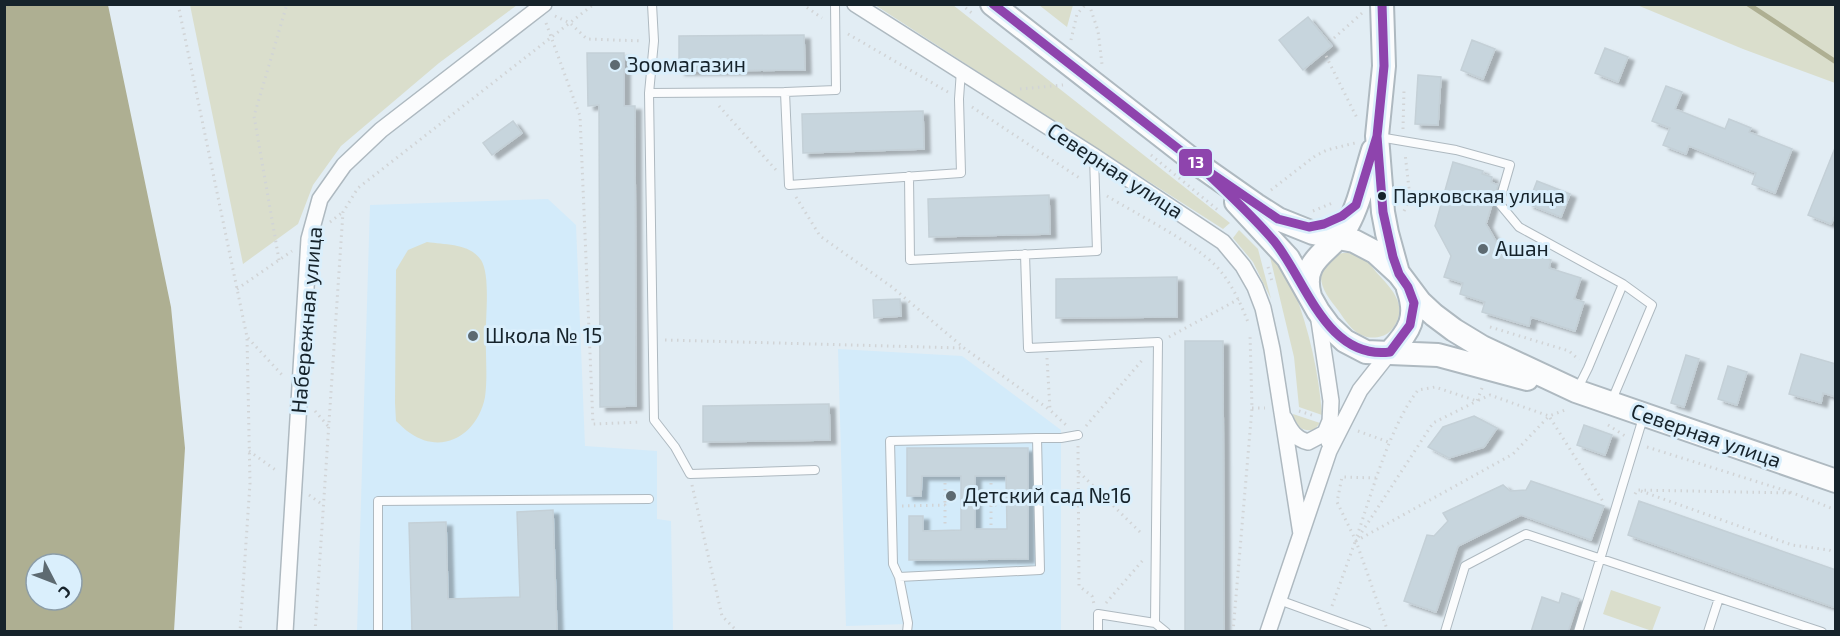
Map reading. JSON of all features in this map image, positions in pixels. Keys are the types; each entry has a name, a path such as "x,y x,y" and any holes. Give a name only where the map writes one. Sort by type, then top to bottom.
{"main road":[{"name":"Северная улица","path":"992,4 1199,165 1278,219 1300,218 1313,233 1367,246 1385,260 1427,309 1454,330 1573,401"},
{"path":"1375,12 1384,66 1377,136 1383,212 1391,249 1413,303 1410,325 1390,352"},
{"path":"1300,218 1309,226 1324,224 1342,216 1377,136"},
{"name":"Северная улица","path":"1199,165 1288,258 1329,326 1345,341 1358,348 1375,353 1438,356 1609,414 1644,414 1836,481"},
{"path":"1315,306 1307,286 1312,266 1317,257 1339,238 1347,203"}],"street":[{"name":"Северная улица","path":"855,4 961,70 1224,242 1243,266 1255,287 1263,308 1272,350 1301,534"},
{"name":"Набережная улица","path":"285,632 309,239 320,199 344,165 381,130 542,6"},
{"path":"1315,306 1331,401 1329,451"},
{"path":"1268,632 1329,451 1360,390 1390,352"},
{"path":"1280,408 1292,432 1301,440 1308,442 1325,433 1330,422"}],"lane":[{"path":"652,4 654,41 648,93 654,420 675,447 690,474 815,470"},
{"path":"648,93 836,90 835,4"},
{"path":"784,92 789,185 961,173 959,99 961,70"},
{"path":"1377,136 1456,150 1510,165 1499,203 1519,227 1623,284 1652,305 1609,414"},
{"path":"909,176 910,260 1097,251 1094,156"},
{"path":"1024,254 1028,348 1158,342 1155,623"},
{"path":"1573,401 1623,284"},
{"path":"1578,632 1644,414"},
{"path":"907,632 908,624 899,577 893,564 890,441 1060,438 1078,435"},
{"path":"899,577 1040,570 1037,438"},
{"path":"378,632 378,501 649,499"},
{"path":"1445,632 1465,566 1526,534 1822,632"},
{"path":"1708,632 1719,598"},
{"path":"1279,600 1367,632"},
{"path":"1098,632 1098,614 1155,623 1166,632"}],"path":[{"path":"178,4 247,337 250,483 240,632"},
{"path":"279,260 254,116 287,4"},
{"path":"315,632 343,212 358,188 594,4"},
{"path":"801,4 959,99 1095,188 1180,240 1217,267 1239,299 1250,328 1252,408 1233,632"},
{"path":"1063,37 1071,43 1077,14 1087,4 1098,30 1103,68 1095,62"},
{"path":"542,6 570,23 587,39 654,41"},
{"path":"542,6 580,116 593,424 654,420"},
{"path":"1334,38 1366,10 1375,12"},
{"path":"1326,56 1359,122 1360,111"},
{"path":"1402,216 1410,198 1403,141 1404,84"},
{"path":"993,92 1063,85"},
{"path":"708,93 789,185 820,236 892,287 964,348 1050,410 1078,435"},
{"path":"1269,192 1298,167 1327,150 1356,143 1355,152"},
{"path":"1300,218 1347,203"},
{"path":"1098,614 1092,596 1079,586 1078,435 1158,342 1239,299"},
{"path":"1480,323 1569,351 1588,368"},
{"path":"653,339 964,348"},
{"path":"1046,347 1050,410"},
{"path":"1327,617 1377,478 1407,404 1418,390 1435,387 1477,401"},
{"path":"1356,541 1433,423 1490,395 1549,416 1613,517 1637,490 1793,493"},
{"path":"1356,541 1513,454 1549,416 1573,401"},
{"path":"1609,414 1635,443 1793,493 1836,510"},
{"path":"1079,472 1155,546 1098,614"},
{"path":"690,474 722,616 738,632"},
{"path":"1377,478 1342,477 1337,502 1356,541 1388,632"},
{"path":"945,483 945,526"},
{"path":"991,483 991,525"},
{"path":"1637,490 1792,545 1836,553"},
{"path":"991,505 1038,504"},
{"path":"892,506 945,506"}],"shaded area":[{"path":"190,4 517,5 439,63 341,146 313,185 298,224 243,264"},
{"path":"4,5 108,5 171,307 185,448 174,631 5,631"},
{"path":"875,5 953,5 1230,223 1223,229"},
{"path":"1039,5 1073,5 1067,27"},
{"path":"1637,5 1835,5 1835,83 1743,49"},
{"name":"Школа № 15","path":"548,199 576,225 585,446 657,451 657,519 671,521 673,631 357,632 370,205"},
{"path":"1239,230 1258,249 1271,299 1253,262 1233,238"},
{"path":"427,242 457,246 476,254 484,266 487,283 486,381 481,410 467,431 457,438 435,442 422,440 396,421 395,403 396,270 408,250"},
{"path":"1273,253 1292,285 1304,320 1316,368 1322,415 1299,407 1294,357 1270,257"},
{"path":"1343,253 1355,254 1366,260 1396,296 1400,310 1394,327 1386,335 1370,337 1356,332 1346,322 1326,293 1321,281 1323,268 1333,257"},
{"name":"Детский сад №16","path":"838,349 962,356 1061,430 1061,631 906,631 907,624 846,626"},
{"path":"1293,414 1320,423 1314,430 1302,429 1295,421"},
{"path":"1611,590 1661,607 1652,631 1603,614"}],"building":[{"path":"1308,17 1332,46 1303,70 1279,40"},
{"path":"804,35 805,70 679,71 679,36"},
{"path":"1472,40 1495,49 1483,79 1461,70"},
{"path":"1605,48 1628,57 1618,82 1595,73"},
{"path":"587,53 624,53 624,106 635,106 636,406 600,407 599,105 588,106"},
{"path":"1418,75 1441,77 1438,125 1415,124"},
{"path":"1666,86 1682,92 1675,109 1725,129 1729,119 1751,128 1749,132 1792,149 1775,193 1752,184 1756,173 1689,146 1686,154 1663,145 1670,128 1652,121"},
{"path":"923,111 924,149 803,153 802,114"},
{"path":"513,121 522,133 492,155 483,143"},
{"path":"1835,148 1836,213 1831,224 1808,215"},
{"name":"Ашан","path":"1453,162 1483,171 1482,174 1492,177 1491,182 1498,185 1486,224 1497,243 1551,260 1549,268 1581,278 1574,299 1584,302 1575,331 1531,317 1529,326 1482,312 1485,302 1460,294 1463,283 1444,277 1451,256 1435,226"},
{"path":"1537,181 1570,194 1561,217 1528,204"},
{"path":"1049,195 1050,234 929,237 928,199"},
{"path":"1177,277 1177,317 1056,318 1056,279"},
{"path":"900,299 901,316 874,318 873,300"},
{"path":"1185,341 1223,341 1224,632 1185,632"},
{"path":"1801,354 1836,364 1836,397 1823,393 1821,403 1789,394"},
{"path":"1686,355 1699,359 1684,407 1671,403"},
{"path":"1728,366 1747,372 1737,405 1718,399"},
{"path":"829,404 830,440 703,442 703,406"},
{"path":"1474,416 1497,428 1484,447 1449,458 1428,447 1443,427"},
{"path":"1584,425 1612,435 1605,455 1577,445"},
{"path":"907,448 1028,448 1028,559 909,560 909,516 923,516 923,531 961,530 961,476 922,476 921,496 907,496","holes":["975,476 1006,476 1007,529 975,529"]},
{"path":"1531,481 1604,506 1591,540 1521,515 1458,546 1436,612 1404,601 1427,535 1434,536 1448,521 1443,513 1503,485 1510,491 1526,490"},
{"path":"1639,501 1836,570 1836,608 1628,535"},
{"path":"553,510 557,632 412,632 409,523 446,522 448,599 520,597 517,512"},
{"path":"1562,593 1579,599 1568,632 1531,632 1542,597 1559,603"}],"waterway":[{"path":"1748,4 1836,62"}],"transit line":[{"name":"13","path":"993,4 1199,165 1278,219 1309,227 1324,224 1342,216 1356,205 1377,136"},
{"name":"13","path":"1199,165 1274,241 1320,314 1334,331 1349,344 1368,351 1390,352 1410,325 1414,303 1393,257 1383,212 1377,136 1384,66 1382,4"}],"place":[{"name":"Зоомагазин","path":"615,65"},
{"name":"Парковская улица","path":"1382,196"},
{"name":"Ашан","path":"1483,249"},
{"name":"Школа № 15","path":"473,336"},
{"name":"Детский сад №16","path":"951,496"}]}
